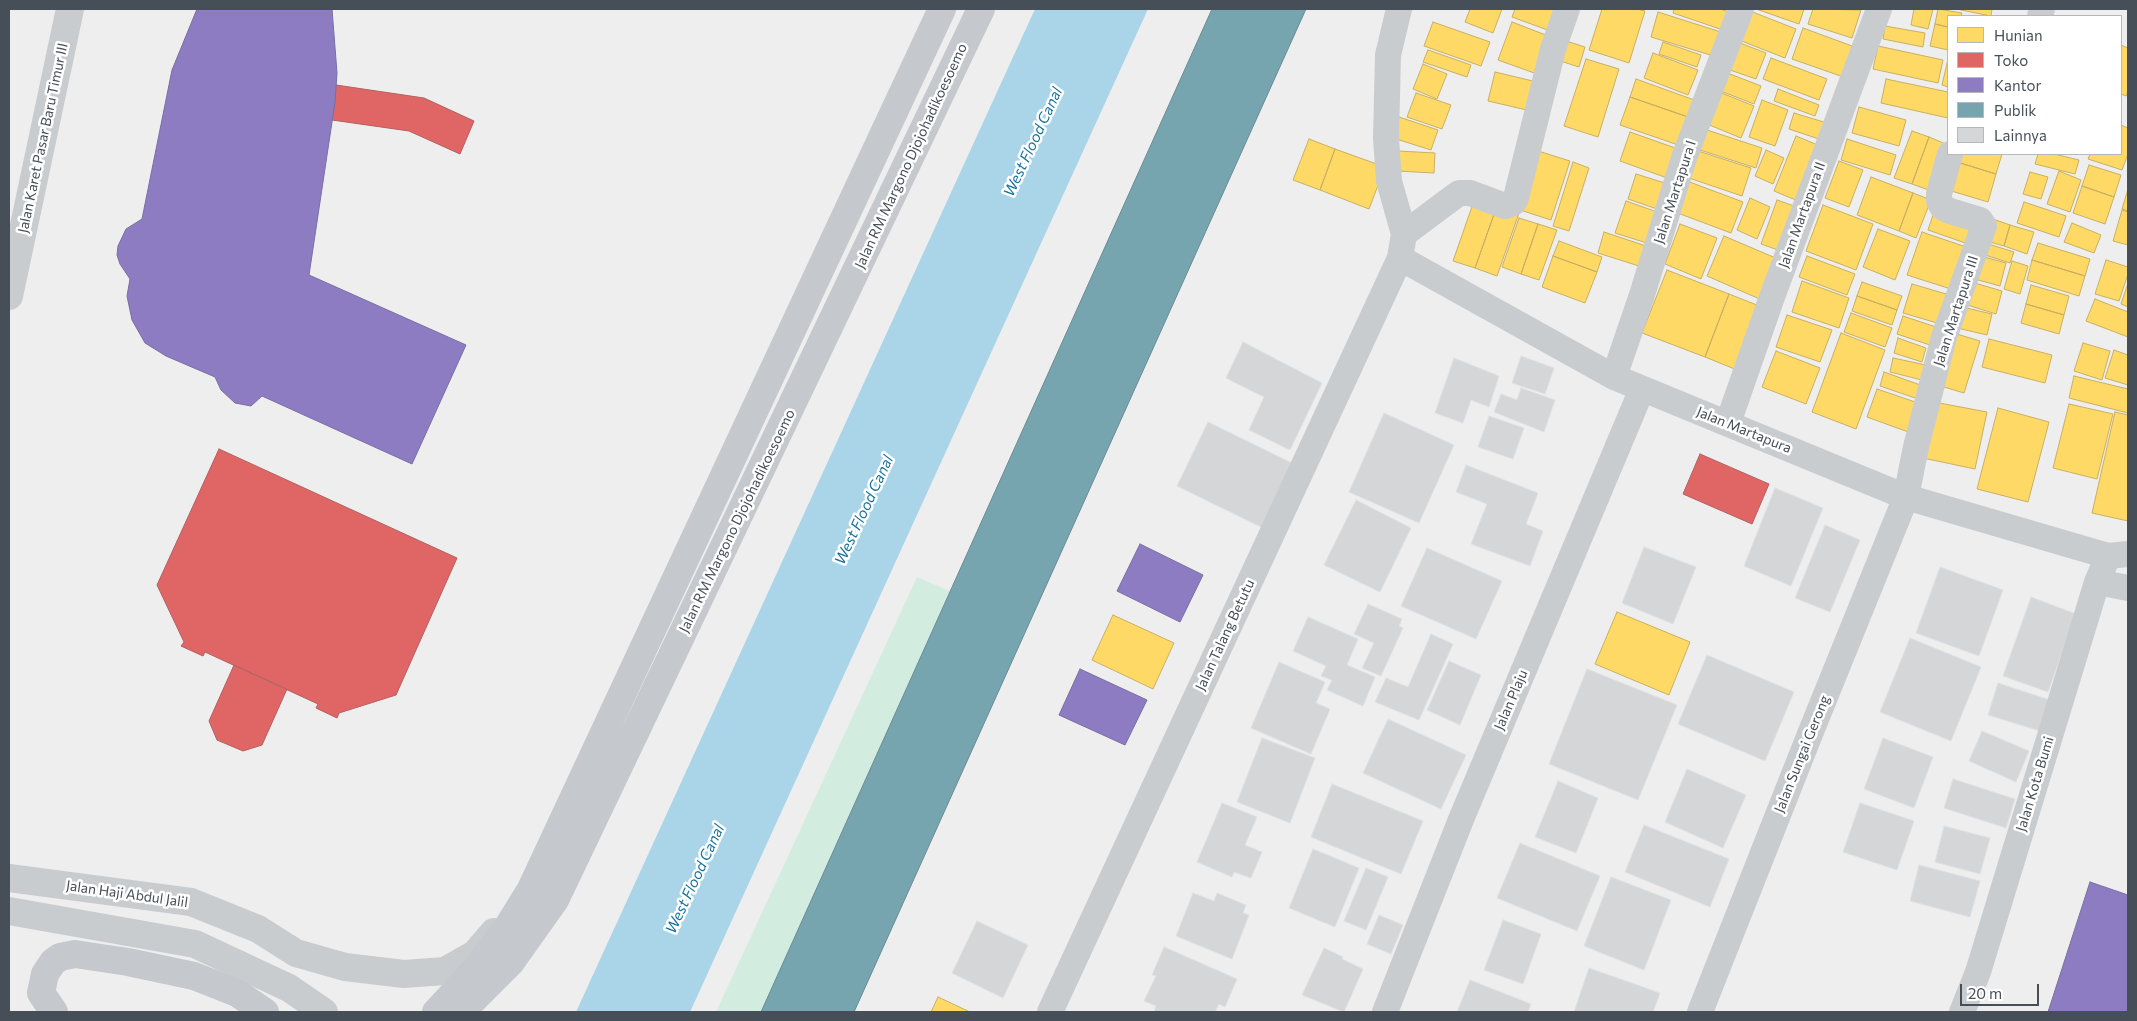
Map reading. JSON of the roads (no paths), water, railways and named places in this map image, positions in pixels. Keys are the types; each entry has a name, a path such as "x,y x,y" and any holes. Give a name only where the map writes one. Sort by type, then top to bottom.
{"main road":[{"name":"Jalan RM Margono Djojohadikoesoemo","path":"436,1012 477,968 507,928 531,889 942,9"},
{"name":"Jalan RM Margono Djojohadikoesoemo","path":"461,1012 511,962 556,900 980,9"},
{"path":"54,1012 41,993 43,979 53,962 60,957 75,954 128,962 194,976 237,993 265,1012"}],"street":[{"name":"Jalan Karet Pasar Baru Timur III","path":"9,296 70,9"},
{"path":"1399,9 1388,55 1386,138 1389,181 1402,246"},
{"path":"1402,246 1459,193 1470,193 1505,206 1513,203 1516,198 1553,49 1567,9"},
{"name":"Jalan Martapura I","path":"1614,376 1642,295 1684,158 1741,9"},
{"name":"Jalan Martapura II","path":"1728,423 1772,297 1879,9"},
{"name":"Jalan Martapura III","path":"1906,497 1916,447 1944,337 1984,226 1980,220 1942,207 1939,201 1939,194 1950,155"},
{"name":"Jalan Martapura","path":"1402,246 1614,376 1642,389 1906,497 2118,555"},
{"name":"Jalan Talang Betutu","path":"1050,1012 1402,246"},
{"name":"Jalan Plaju","path":"1386,1012 1462,817 1642,389"},
{"name":"Jalan Sungai Gerong","path":"1700,1012 1906,497"},
{"name":"Jalan Kota Bumi","path":"1962,1012 1978,972 2097,582 2118,555"},
{"path":"2097,582 2128,588"},
{"name":"Jalan Haji Abdul Jalil","path":"9,878 191,902 258,930 296,953 344,967 404,974 445,971 475,954 531,889 576,857"},
{"path":"9,911 195,944 289,988 324,1012"}],"water":[{"name":"West Flood Canal","path":"1035,9 1148,9 690,1012 576,1012"}]}
